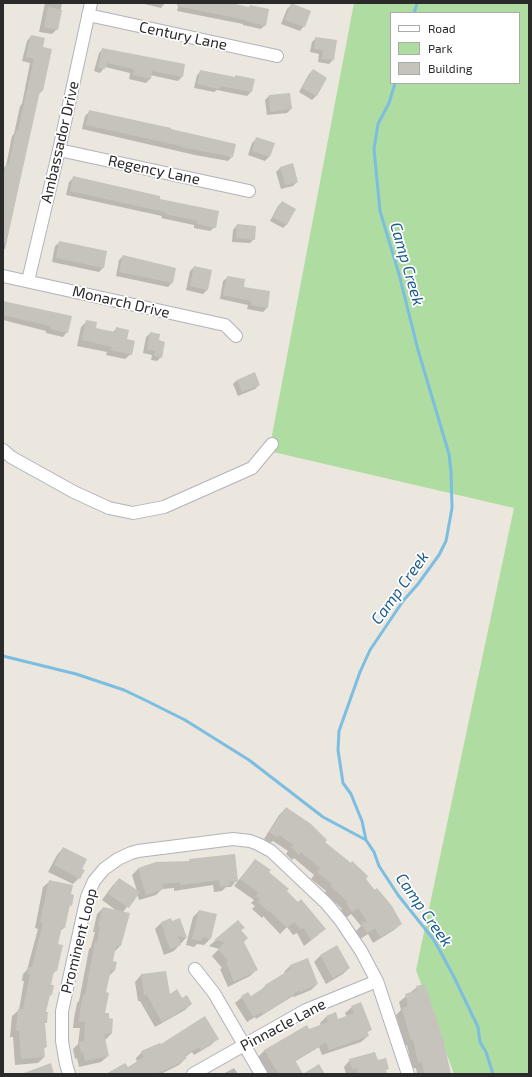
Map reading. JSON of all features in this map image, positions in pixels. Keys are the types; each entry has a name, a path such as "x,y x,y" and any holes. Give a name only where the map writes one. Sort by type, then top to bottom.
{"street":[{"name":"Ambassador Drive","path":"28,281 59,150 91,3"},
{"name":"Century Lane","path":"88,15 277,56"},
{"name":"Regency Lane","path":"59,150 249,191"},
{"name":"Monarch Drive","path":"3,276 225,325 236,336"},
{"path":"3,450 11,457 74,492 109,508 133,513 164,507 252,468 272,444"},
{"name":"Prominent Loop","path":"69,1074 63,1051 61,1020 63,1004 87,897 94,881 104,869 118,859 131,853 225,839 250,841 279,857 334,912 361,951 377,981 408,1074"},
{"path":"196,969 214,993 261,1074"},
{"name":"Pinnacle Lane","path":"193,1074 310,1008 377,981"}],"green space":[{"path":"354,3 529,3 529,1074 454,1074 416,970 514,508 269,451"}],"building":[{"path":"177,3 231,3 269,9 266,26 246,20 177,6"},
{"path":"291,3 311,11 305,27 285,20"},
{"path":"48,7 62,10 58,30 44,27"},
{"path":"31,35 45,38 43,47 52,49 43,91 40,91 6,244 3,243 3,178 6,164 9,164 16,131 18,131 34,59 26,57"},
{"path":"315,37 337,40 334,60 322,59 323,50 314,49"},
{"path":"102,48 185,64 183,77 152,71 151,79 133,75 134,69 107,63 105,69 98,68"},
{"path":"313,69 327,78 317,96 302,88"},
{"path":"200,70 235,77 235,75 255,79 252,92 220,86 219,89 197,84"},
{"path":"290,93 292,109 270,112 269,95"},
{"path":"89,110 236,144 233,157 181,147 86,125"},
{"path":"256,137 275,143 270,157 252,151"},
{"path":"293,163 298,182 285,185 280,167"},
{"path":"73,176 160,196 160,199 219,211 216,228 197,224 198,221 165,214 165,212 70,191"},
{"path":"282,201 296,209 287,225 273,217"},
{"path":"237,224 256,226 255,240 236,238"},
{"path":"59,241 107,251 104,268 56,258"},
{"path":"123,255 176,268 173,283 119,272"},
{"path":"194,266 212,270 208,290 190,286"},
{"path":"227,276 245,279 244,287 270,291 268,308 251,305 251,301 223,295"},
{"path":"3,301 72,316 68,333 50,329 50,326 3,315"},
{"path":"86,320 97,322 96,328 115,332 116,327 129,330 127,339 135,341 132,355 111,350 112,347 82,340"},
{"path":"150,332 160,334 159,340 165,342 162,358 154,356 155,351 147,350"},
{"path":"255,372 260,385 242,392 237,380"},
{"path":"286,807 311,824 327,840 325,842 351,863 352,861 368,876 366,879 374,890 377,888 392,906 402,924 380,937 375,928 367,933 361,924 367,921 358,908 352,912 346,903 348,902 330,886 332,884 317,872 320,868 301,852 299,855 291,847 294,845 279,835 277,837 269,832"},
{"path":"63,847 87,859 82,869 85,870 80,879 54,865"},
{"path":"235,854 238,881 229,882 230,885 220,887 219,880 180,885 180,882 162,884 164,889 146,895 138,868 156,862 190,861 189,859"},
{"path":"255,859 271,870 269,872 289,889 287,891 298,902 301,899 326,929 311,940 304,928 300,929 294,922 287,928 270,911 269,912 258,902 260,899 256,896 259,893 240,879"},
{"path":"119,878 140,892 129,908 108,894"},
{"path":"49,880 73,885 71,894 74,895 72,906 70,905 65,928 62,927 58,944 63,945 57,971 54,971 51,985 54,985 46,1012 48,1012 47,1023 45,1023 47,1047 44,1047 45,1057 21,1059 19,1031 16,1031 18,1009 23,1009 30,975 27,974 29,967 32,967 43,923 40,922"},
{"path":"103,907 130,913 121,946 116,946 113,961 117,962 115,971 111,970 106,992 109,993 105,1013 109,1013 109,1018 113,1019 112,1034 104,1034 109,1056 85,1061 83,1052 81,1053 79,1042 84,1041 85,1022 79,1022 80,1011 83,995 85,996 95,942 97,942 100,926 98,926"},
{"path":"199,910 217,914 211,939 202,937 201,941 192,939"},
{"path":"171,918 172,921 180,918 187,938 178,936 181,945 170,949 161,922"},
{"path":"238,920 245,928 241,930 248,938 244,942 258,970 234,982 226,962 228,961 218,949 225,942 214,940"},
{"path":"337,945 350,968 333,978 320,955"},
{"path":"308,958 318,984 300,992 300,990 263,1014 261,1012 253,1017 241,996 248,992 251,996 265,987 265,985 291,969 290,965"},
{"path":"166,971 170,994 177,989 182,998 187,995 192,1004 162,1022 147,995 144,995 141,974"},
{"path":"425,984 443,1038 451,1074 424,1074 422,1062 418,1063 413,1040 411,1040 404,1016 402,1008 408,1006 405,994 417,990 416,986"},
{"path":"361,1002 372,1030 367,1031 369,1036 329,1050 326,1042 295,1060 303,1074 279,1074 264,1050 307,1025 309,1029 328,1022 326,1016 336,1012 338,1019 354,1013 351,1006"},
{"path":"205,1016 219,1039 201,1050 199,1047 185,1055 187,1058 176,1065 155,1074 107,1074 125,1063 128,1067 144,1057 141,1051 160,1043 161,1044"},
{"path":"375,1052 378,1060 386,1058 389,1069 386,1070 387,1074 358,1074 357,1068 352,1069 349,1059"},
{"path":"51,1063 54,1074 24,1074 24,1073"},
{"path":"319,1064 325,1074 303,1074"}],"waterway":[{"name":"Camp Creek","path":"414,12 417,3"},
{"name":"Camp Creek","path":"395,84 389,103 378,124 374,149 380,211 399,274 418,350 449,454 452,508 446,541 439,555 418,584 403,601 370,650 360,672 339,731 338,750 343,783 351,794 362,821 366,840 374,852 379,866 398,895 434,940 453,975 478,1027 480,1042 486,1052 493,1074"},
{"path":"3,656 76,674 124,690 185,720 249,760 323,817 366,840"}]}
